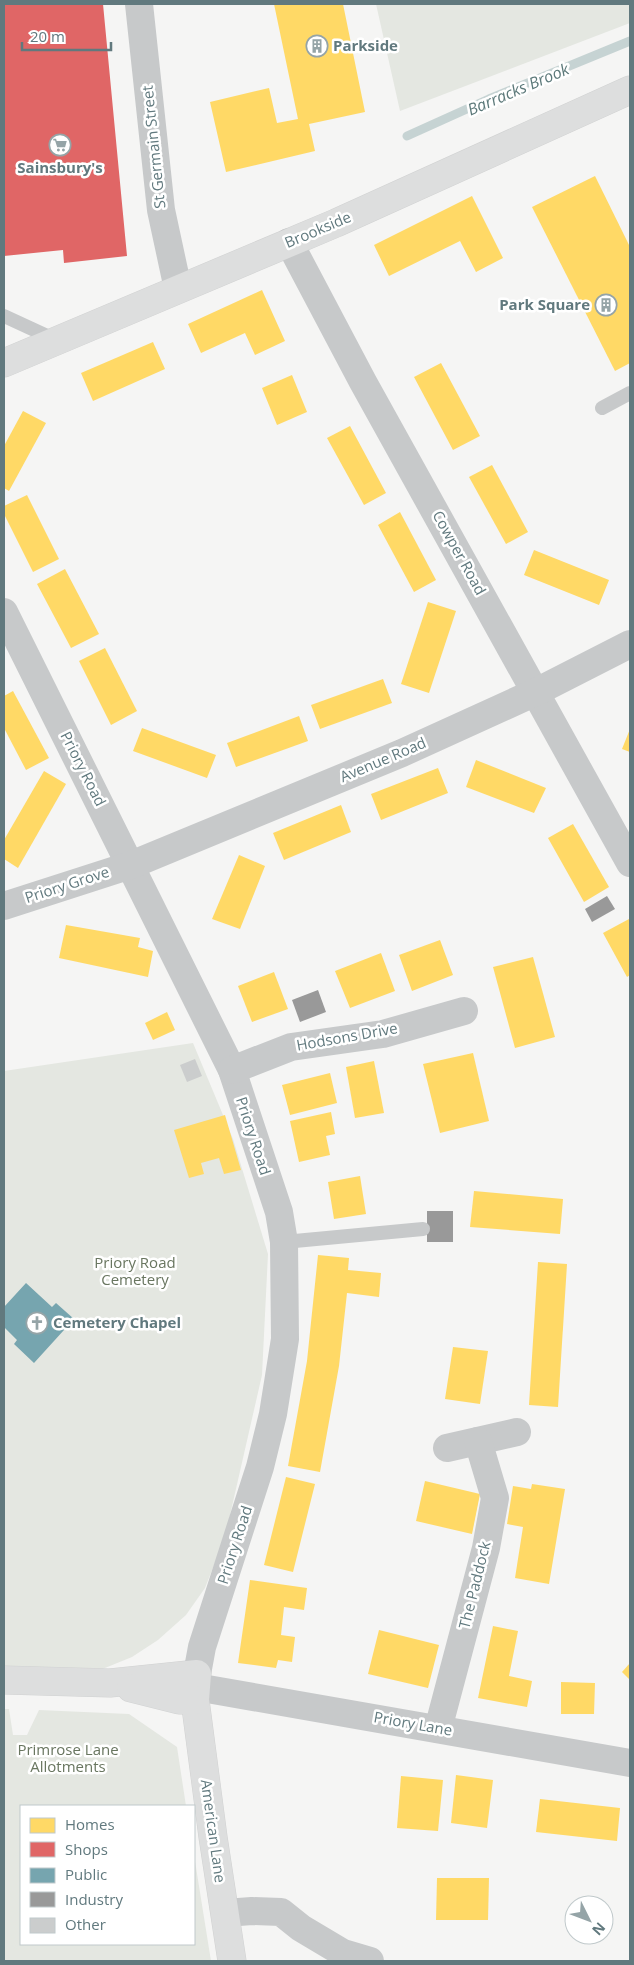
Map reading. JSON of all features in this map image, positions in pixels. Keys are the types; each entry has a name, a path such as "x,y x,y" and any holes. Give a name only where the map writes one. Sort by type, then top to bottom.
{"main road":[{"name":"Brookside","path":"4,364 336,223 630,90"},
{"path":"4,1680 110,1683 179,1700 196,1687"},
{"name":"American Lane","path":"196,1687 232,1961"}],"street":[{"name":"St Germain Street","path":"139,4 161,210 178,289"},
{"name":"Cowper Road","path":"289,242 363,382 630,863"},
{"name":"Priory Road","path":"4,612 232,1070 279,1212 284,1242 285,1339 273,1414 260,1467 202,1646 196,1687"},
{"name":"Avenue Road","path":"131,865 402,753 536,692 630,644"},
{"name":"Priory Grove","path":"4,906 131,865"},
{"name":"Hodsons Drive","path":"232,1070 291,1046 383,1034 469,1009"},
{"path":"448,1448 517,1432"},
{"name":"The Paddock","path":"438,1729 486,1548 495,1498 478,1441"},
{"name":"Priory Lane","path":"196,1687 630,1762"},
{"path":"225,1913 252,1910 280,1912 301,1928 343,1953 370,1961"}],"lane":[{"path":"4,316 57,340"},
{"path":"602,408 630,393"},
{"path":"284,1242 423,1229"}],"green space":[{"path":"376,4 630,4 630,23 400,111"},
{"name":"Priory Road Cemetery","path":"193,1043 233,1139 268,1254 262,1375 225,1537 205,1588 186,1615 158,1640 132,1657 100,1670 4,1669 4,1071"},
{"name":"Primrose Lane Allotments","path":"4,1709 9,1709 13,1735 27,1735 39,1710 129,1714 177,1747 186,1805 20,1805 20,1945 195,1945 195,1861 211,1961 4,1961"}],"building: Homes":[{"name":"Parkside","path":"274,4 343,4 365,112 309,124 315,151 226,172 210,102 269,88 277,123 298,119"},
{"name":"Park Square","path":"595,176 630,247 630,363 615,371 532,207"},
{"path":"472,196 503,258 476,272 460,241 389,276 374,245"},
{"path":"262,290 285,341 255,355 245,333 201,353 188,324"},
{"path":"153,342 165,369 93,401 81,373"},
{"path":"441,363 480,436 453,450 414,377"},
{"path":"292,375 307,412 277,425 262,388"},
{"path":"23,411 46,423 9,491 4,488 4,446"},
{"path":"350,426 386,493 364,505 327,438"},
{"path":"492,465 528,532 506,544 469,477"},
{"path":"27,495 59,559 33,572 4,514 4,506"},
{"path":"400,512 436,580 414,592 378,525"},
{"path":"534,550 609,580 599,605 524,575"},
{"path":"65,569 99,634 71,648 37,584"},
{"path":"428,602 456,611 429,693 401,684"},
{"path":"105,648 137,711 111,725 79,661"},
{"path":"383,679 392,703 320,729 311,705"},
{"path":"13,691 49,758 26,770 4,728 4,696"},
{"path":"299,716 308,741 236,767 227,743"},
{"path":"142,728 216,755 207,778 133,751"},
{"path":"630,729 630,752 622,749"},
{"path":"476,760 546,788 534,813 466,787"},
{"path":"438,768 448,793 381,820 371,794"},
{"path":"44,771 66,784 18,868 4,859 4,840"},
{"path":"341,805 351,832 284,860 273,833"},
{"path":"573,824 609,887 584,902 548,838"},
{"path":"239,855 265,866 240,929 212,919"},
{"path":"629,919 630,975 627,977 603,933"},
{"path":"66,925 140,938 138,947 153,951 148,977 59,958"},
{"path":"440,940 453,975 412,991 399,955"},
{"path":"381,953 395,991 350,1008 335,971"},
{"path":"533,957 555,1037 515,1048 493,967"},
{"path":"274,972 288,1009 252,1022 238,986"},
{"path":"167,1012 175,1030 153,1040 145,1023"},
{"path":"473,1053 489,1121 440,1133 423,1064"},
{"path":"374,1061 384,1113 355,1118 346,1067"},
{"path":"330,1073 337,1103 290,1115 282,1085"},
{"path":"331,1112 335,1134 326,1136 330,1155 299,1162 290,1121"},
{"path":"225,1115 241,1170 224,1174 219,1158 201,1163 204,1174 189,1178 174,1130"},
{"path":"360,1176 366,1214 334,1219 328,1182"},
{"path":"474,1191 563,1199 560,1234 470,1227"},
{"path":"318,1255 349,1258 348,1270 381,1273 379,1297 347,1293 339,1366 320,1472 288,1466 307,1361"},
{"path":"538,1262 567,1264 558,1407 529,1405"},
{"path":"453,1347 488,1351 480,1404 445,1399"},
{"path":"286,1477 315,1484 293,1572 264,1565"},
{"path":"425,1481 480,1494 472,1534 416,1521"},
{"path":"532,1484 565,1489 549,1584 515,1578 523,1527 507,1524 513,1486 531,1489"},
{"path":"250,1580 307,1588 304,1610 284,1607 281,1635 295,1637 292,1662 278,1660 276,1668 238,1663"},
{"path":"493,1626 518,1631 509,1676 532,1681 527,1707 478,1698"},
{"path":"379,1630 439,1645 428,1688 368,1674"},
{"path":"630,1663 630,1680 622,1672"},
{"path":"561,1682 595,1683 594,1714 561,1714"},
{"path":"456,1775 493,1780 487,1828 451,1823"},
{"path":"401,1776 443,1780 438,1831 397,1828"},
{"path":"540,1799 620,1808 617,1841 536,1832"},
{"path":"437,1878 489,1878 488,1920 436,1920"}],"building: Shops":[{"name":"Sainsbury's","path":"4,4 103,4 127,256 64,263 63,250 4,256"}],"building: Public":[{"name":"Cemetery Chapel","path":"26,1283 52,1307 56,1303 74,1319 34,1363 14,1344 17,1340 4,1327 4,1307"}],"building: Industry":[{"path":"607,896 615,909 592,922 585,909"},
{"path":"318,990 326,1012 300,1022 292,1000"},
{"path":"427,1211 453,1211 453,1242 427,1242"}],"building: Other":[{"path":"195,1059 202,1076 187,1082 180,1065"}],"waterway":[{"name":"Barracks Brook","path":"407,136 489,99 630,41"}],"place":[{"name":"Parkside","path":"317,46"},
{"name":"Sainsbury's","path":"60,145"},
{"name":"Park Square","path":"606,305"},
{"name":"Cemetery Chapel","path":"37,1323"}]}
